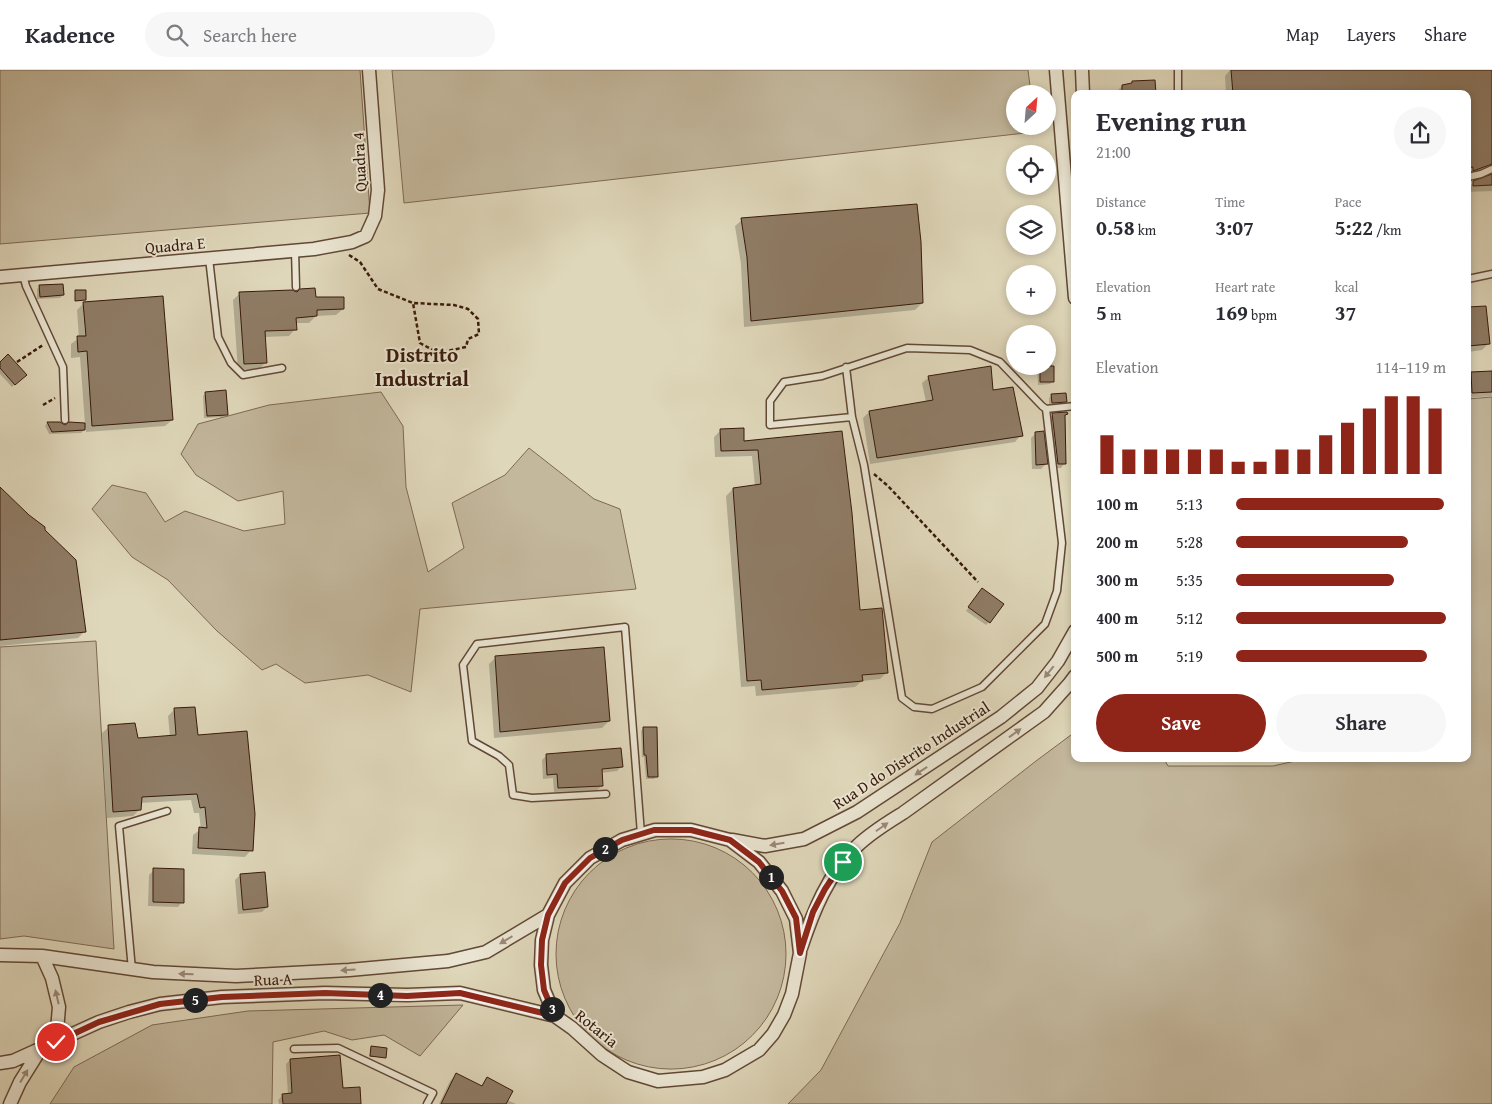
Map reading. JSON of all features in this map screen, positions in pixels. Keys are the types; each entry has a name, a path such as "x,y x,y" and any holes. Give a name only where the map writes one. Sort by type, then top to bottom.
{"street":[{"name":"Quadra 4","path":"352,242 366,236 375,216 378,190 369,70"},
{"path":"1056,70 1071,250"},
{"path":"1082,70 1084,90"},
{"name":"Quadra E","path":"0,277 295,250 352,242"},
{"name":"Rua D do Distrito Industrial","path":"730,840 765,846 804,839 857,812 1008,711 1036,688 1058,661 1071,638"},
{"path":"800,953 813,912 825,889 843,862 856,847 882,826 1044,712 1071,681"},
{"name":"Rotaria","path":"654,830 691,830 730,840 759,862 782,891 796,918 800,953 792,994 784,1015 773,1034 759,1050 725,1070 703,1077 658,1081 628,1072 602,1055 572,1028 555,1016 544,990 541,965 542,940 548,915 565,883 590,858 622,840 654,830"},
{"name":"Rua A","path":"0,955 42,956 153,972 236,976 349,970 448,961 486,952 548,915"},
{"path":"42,956 52,978 59,1007 56,1042"},
{"name":"Rua A","path":"0,1063 13,1061 40,1050 99,1022 160,1004 222,997 325,993 407,996 460,993 555,1016"},
{"path":"10,1104 20,1082 40,1050"}],"lane":[{"path":"1178,70 1178,90"},
{"path":"1471,176 1481,174 1492,169"},
{"path":"295,250 296,287"},
{"path":"209,258 218,337 231,363 243,375 282,368"},
{"path":"1471,278 1492,274"},
{"path":"23,275 63,366 65,420"},
{"path":"852,417 770,425 770,401 784,382 822,376 907,348 970,350 1000,362 1042,406 1046,408 1071,406"},
{"path":"846,367 852,417 864,465 902,698 914,707 932,708 982,687 1045,624 1057,591 1062,543 1046,408"},
{"path":"606,794 532,798 513,795 509,765 499,756 472,741 463,665 477,644 625,627 641,834"},
{"path":"132,970 119,826 167,811"},
{"path":"294,1049 338,1048 433,1093 427,1104"}],"path":[{"path":"333,246 360,262 378,289 413,303 454,305 468,309 478,320 479,334 468,339 466,347 438,353 420,344 413,303"},
{"path":"16,362 51,340"},
{"path":"864,465 888,486 978,582"}],"shaded area":[{"path":"0,70 360,70 370,213 0,244"},
{"path":"392,70 1028,70 1030,85 1006,85 1007,135 404,203"},
{"path":"381,392 403,426 406,487 428,572 464,548 452,503 505,475 529,448 594,499 620,509 636,589 420,609 411,692 368,675 305,683 276,664 262,670 217,631 168,580 132,557 92,509 112,485 146,493 165,522 185,511 244,531 285,524 283,491 238,501 196,475 181,454 198,424 269,405"},
{"path":"1492,397 1492,1104 788,1104 821,1070 900,923 932,842 1071,735 1071,762 1166,762 1168,766 1273,766 1291,762 1471,762 1471,399"},
{"path":"96,641 114,949 24,936 0,939 0,647"},
{"path":"671,839 704,844 715,848 744,865 760,881 772,900 781,921 786,954 781,987 777,998 760,1027 744,1043 725,1055 704,1064 671,1069 638,1064 627,1060 598,1043 582,1027 570,1008 561,987 556,954 561,921 565,910 582,881 598,865 617,853 638,844"},
{"path":"463,1005 420,1056 384,1035 352,1040 324,1031 273,1042 272,1104 50,1104 74,1067 152,1025 248,1011"}],"building":[{"path":"1231,70 1492,70 1492,164 1473,171 1473,167 1471,167 1471,90 1233,90"},
{"path":"1155,80 1156,90 1122,90 1122,85 1132,83 1132,81"},
{"path":"1492,174 1492,185 1473,186 1473,181"},
{"path":"917,204 921,242 923,303 751,321 747,257 741,218"},
{"path":"63,284 64,295 40,297 39,285"},
{"path":"315,288 316,297 344,297 344,309 317,310 317,316 296,318 297,330 265,331 267,363 244,364 239,292 292,290 297,292 300,289"},
{"path":"75,290 86,290 86,300 75,301"},
{"path":"163,296 173,420 92,426 87,351 78,352 77,336 86,336 83,302"},
{"path":"1486,306 1490,344 1471,346 1471,307"},
{"path":"8,354 27,375 15,385 0,368 0,362"},
{"path":"991,366 993,390 1013,387 1023,436 877,458 869,411 933,400 928,376"},
{"path":"1492,371 1492,392 1472,393 1471,372"},
{"path":"1040,375 1054,375 1054,382 1040,382"},
{"path":"226,390 228,415 207,416 205,392"},
{"path":"1066,393 1067,402 1052,403 1051,394"},
{"path":"1067,412 1068,414 1065,415 1066,464 1058,464 1052,413"},
{"path":"47,422 60,422 65,425 69,422 85,423 85,430 52,432"},
{"path":"744,428 744,441 842,431 852,513 860,610 882,608 888,673 862,675 863,681 762,690 761,680 747,681 733,488 761,484 758,450 721,451 720,429"},
{"path":"1044,431 1048,464 1036,465 1035,432"},
{"path":"0,487 29,515 45,527 45,530 76,560 86,632 0,640"},
{"path":"982,588 1004,604 990,623 968,607"},
{"path":"604,647 610,721 500,732 495,656"},
{"path":"195,707 198,735 247,731 255,814 253,851 198,848 199,827 207,828 205,807 200,808 197,794 142,797 141,810 113,812 108,725 135,723 138,738 176,735 174,708"},
{"path":"643,727 657,727 658,777 648,777 646,755 644,755"},
{"path":"621,748 623,767 602,769 603,786 558,788 557,774 547,775 546,754"},
{"path":"153,868 184,869 184,903 153,902"},
{"path":"265,872 268,907 243,910 240,874"},
{"path":"371,1046 387,1048 386,1058 370,1056"},
{"path":"340,1055 343,1088 360,1087 361,1104 283,1104 282,1094 292,1093 290,1059"},
{"path":"456,1073 482,1086 487,1077 513,1091 506,1104 441,1104"}],"district":[{"name":"Distrito Industrial","path":"422,367"}],"route":[{"path":"56,1042 99,1022 130,1012 160,1004 222,997 325,993 407,996 460,993 555,1016 544,990 541,965 542,940 548,915 565,883 590,858 622,840 654,830 691,830 730,840 759,862 782,891 796,918 800,953 813,912 825,889 843,862"}]}
